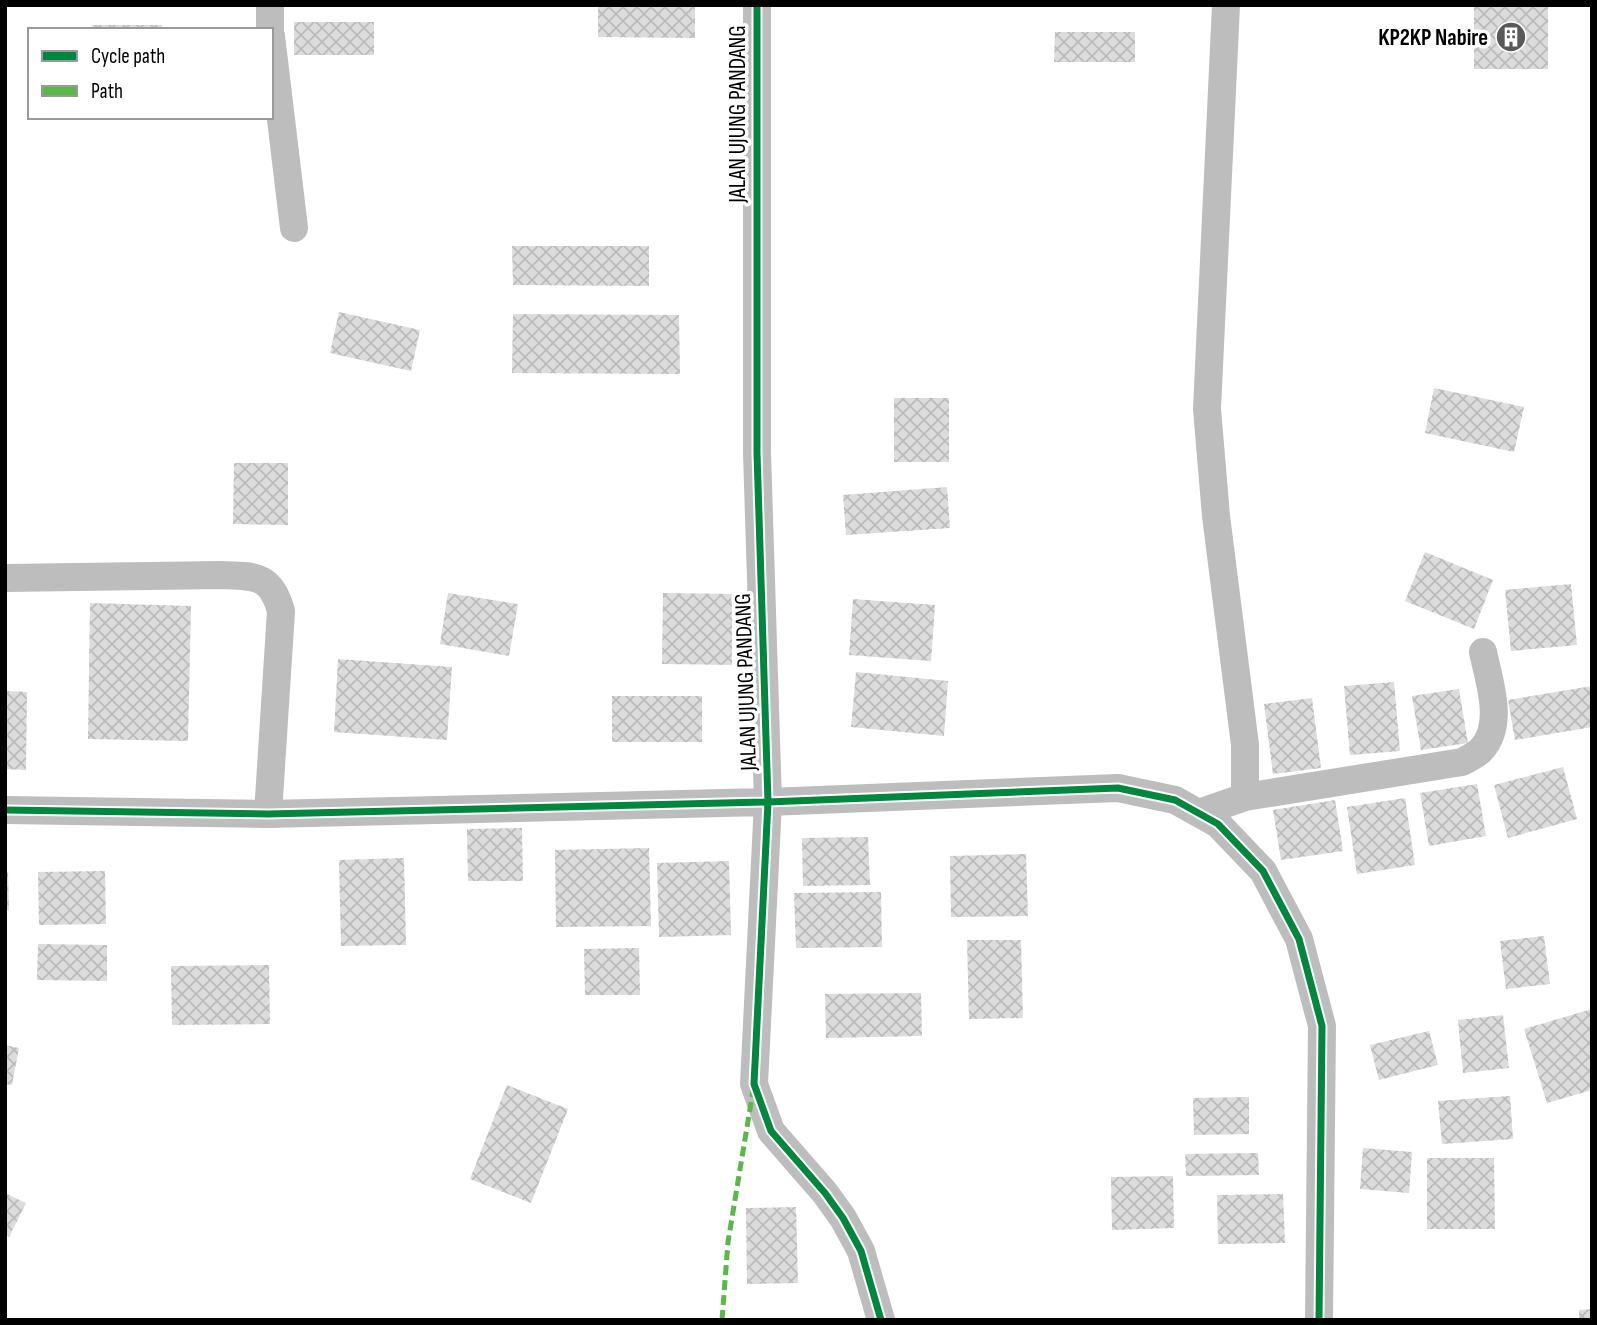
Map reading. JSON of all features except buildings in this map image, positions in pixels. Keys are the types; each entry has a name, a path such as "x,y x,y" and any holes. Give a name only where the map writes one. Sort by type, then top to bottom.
{"street":[{"path":"270,5 271,28"},
{"name":"JALAN UJUNG PANDANG","path":"757,5 757,453 768,802 754,1084 771,1131 844,1218 861,1251 881,1320"},
{"path":"1226,5 1208,409 1216,516 1245,745 1245,797"},
{"path":"273,53 294,228"},
{"path":"5,578 221,575 253,576 264,581 276,592 281,611 268,814"},
{"path":"1199,813 1245,797 1462,762 1480,752 1490,738 1494,712 1483,652"},
{"path":"5,810 268,814 768,802 1118,788 1175,800 1218,824 1262,871 1299,939 1322,1027 1319,1320"}],"marked path":[{"path":"722,1320 728,1242 753,1091"}],"cycle path":[{"path":"757,5 757,453 768,802 754,1084 771,1131 825,1193 843,1218 861,1251 881,1320"},
{"path":"5,810 268,814 768,802 1118,788 1175,800 1218,824 1263,871 1299,939 1322,1026 1319,1320"}],"place":[{"name":"KP2KP Nabire","path":"1511,37"}]}
